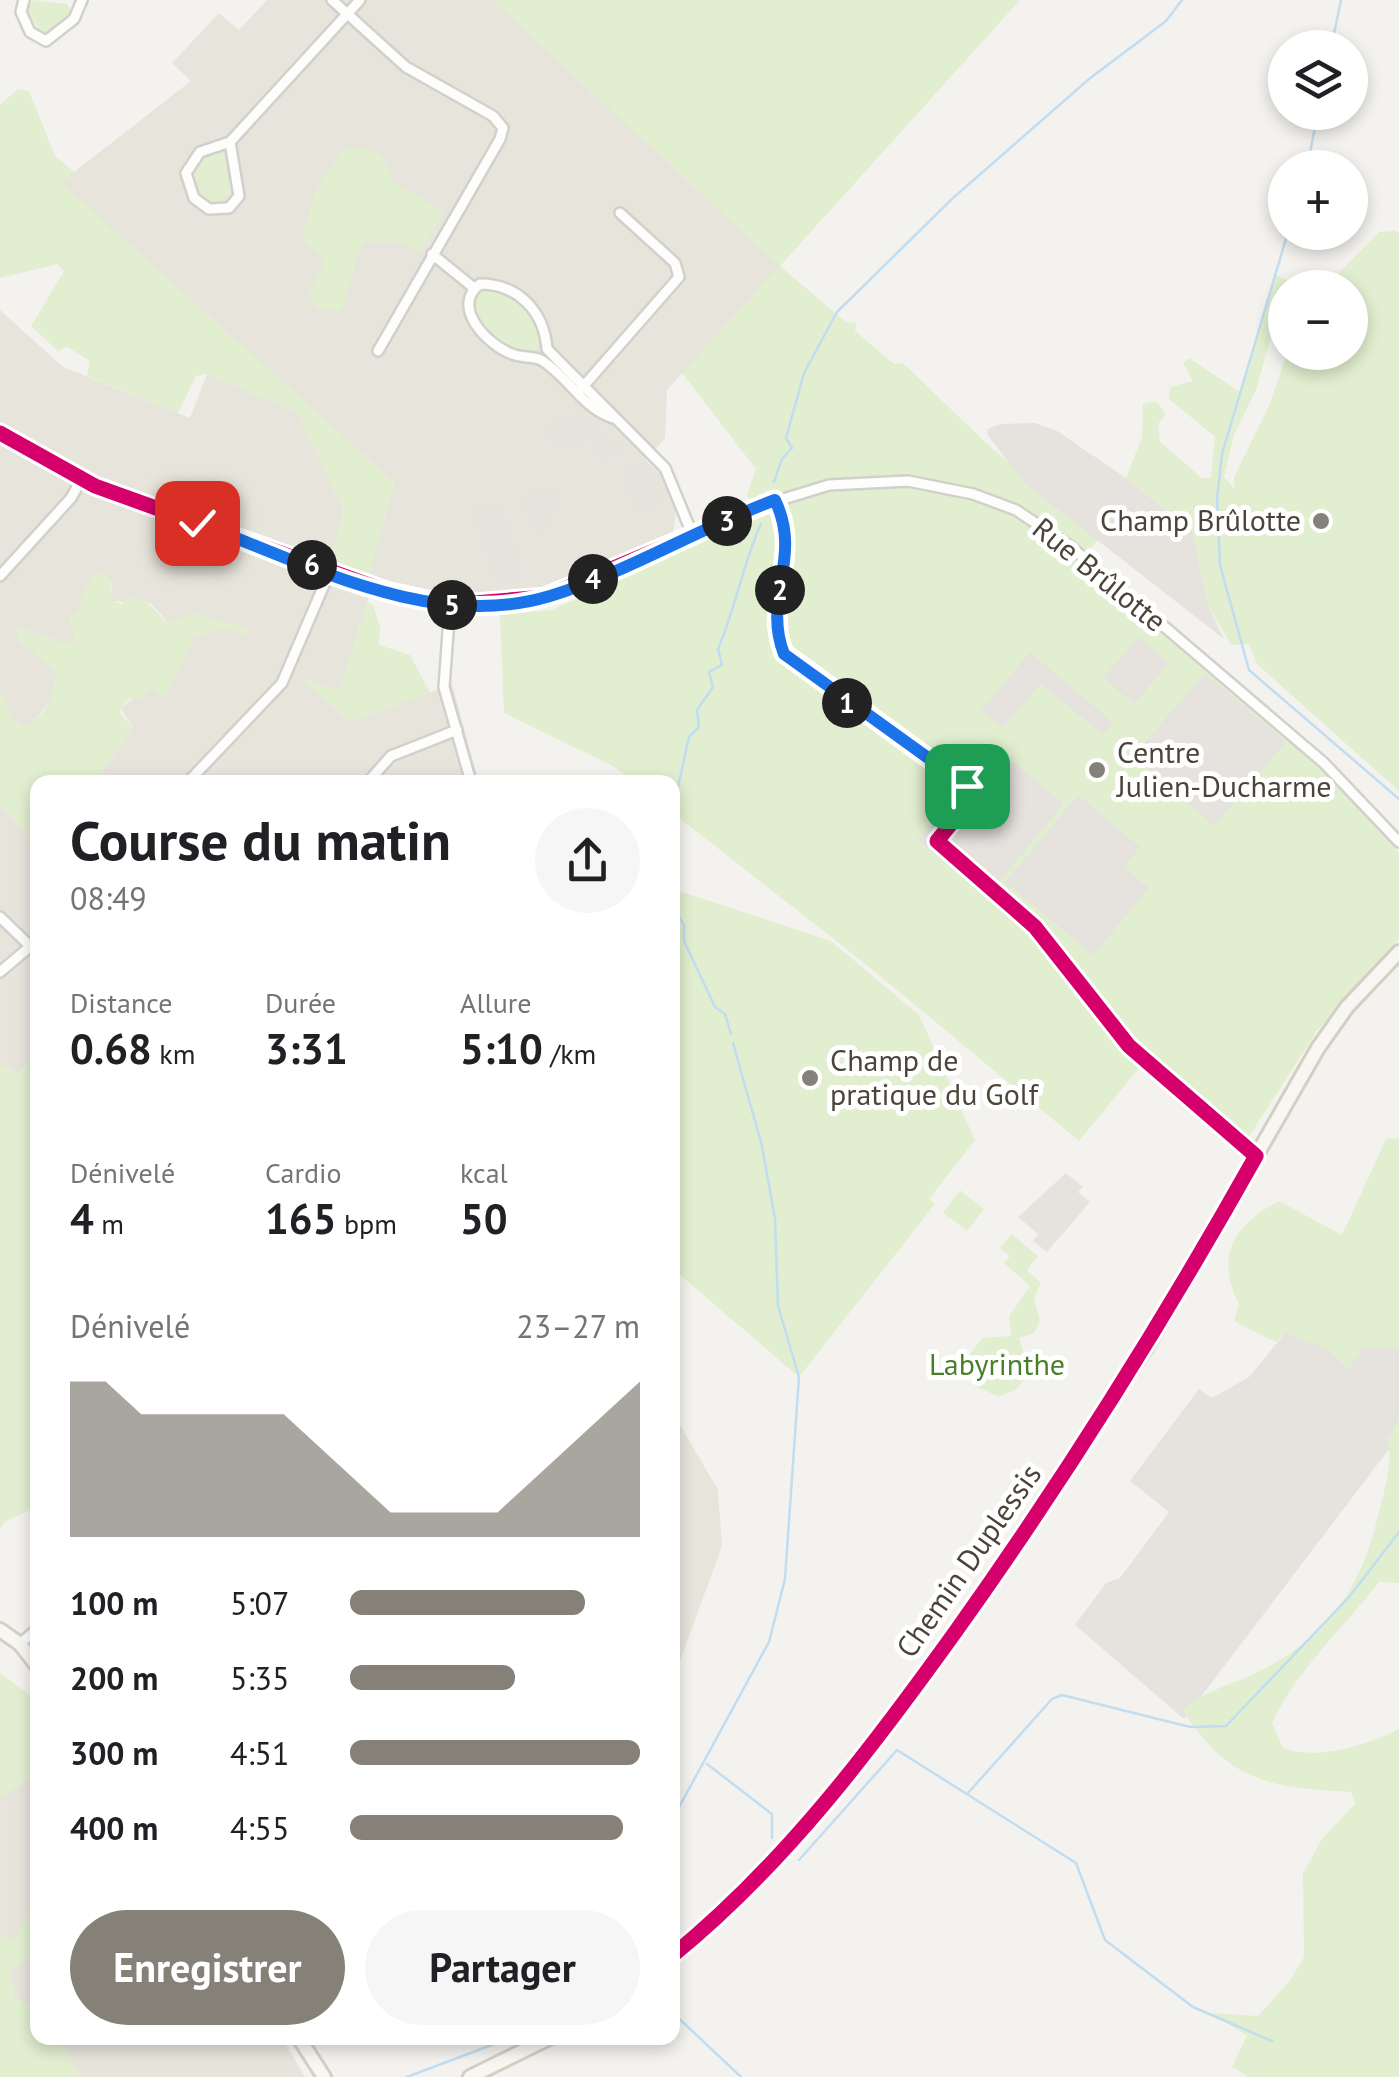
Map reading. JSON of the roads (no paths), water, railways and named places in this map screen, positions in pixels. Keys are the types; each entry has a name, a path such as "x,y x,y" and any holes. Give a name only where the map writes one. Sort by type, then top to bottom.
{"street":[{"path":"24,0 21,12 30,32 46,41 74,20 82,0"},
{"path":"332,0 406,67 494,116 502,128 500,139 378,351"},
{"path":"230,142 238,196 229,208 208,209 194,198 186,173 200,152 230,142 360,0"},
{"path":"581,389 678,277 675,263 620,214"},
{"path":"432,254 474,288"},
{"path":"581,389 538,358 513,355 489,341 472,319 468,304 474,288 480,284 504,286 539,317 548,349 581,389 598,414 613,418 664,468 693,536"},
{"path":"538,358 548,349"},
{"name":"Rue Brûlotte","path":"0,434 81,480 330,572 406,597 450,605 545,597 792,494 847,483 928,484 973,494 1016,510 1070,546 1324,763 1399,842"},
{"path":"0,576 71,498 81,480"},
{"path":"195,775 282,683 330,572"},
{"path":"450,605 444,679 469,775"},
{"path":"374,775 391,756 457,730"},
{"path":"0,918 30,940"},
{"path":"0,972 30,946"},
{"name":"Chemin Duplessis","path":"680,1949 731,1905 785,1849 897,1713 1129,1375 1325,1038 1399,952"},
{"path":"0,1630 30,1657"},
{"path":"20,1644 30,1635"},
{"path":"303,2045 324,2077"},
{"path":"470,2077 535,2045"}],"waterway":[{"path":"774,482 782,459 792,448 786,438 804,373 837,312 953,198 1089,79 1166,21 1182,0"},
{"path":"1335,30 1341,0"},
{"path":"1311,150 1314,130"},
{"path":"1283,250 1222,454 1217,499 1220,565 1249,670 1399,799"},
{"path":"680,778 689,737 699,727 697,710 713,687 709,672 722,665 718,649 761,524"},
{"path":"680,918 684,941 715,1007 725,1014 731,1034"},
{"path":"680,1805 769,1642 785,1579 799,1377 778,1306 775,1219 762,1146 733,1043"},
{"path":"968,1793 1052,1699 1062,1695 1190,1727 1226,1726 1350,1596 1399,1532"},
{"path":"799,1860 897,1750 1076,1863 1105,1940 1193,2007 1272,2041"},
{"path":"707,1764 772,1814 772,1838"},
{"path":"680,2020 741,2077"},
{"path":"407,2077 492,2045"}],"place":[{"name":"Champ Brûlotte","path":"1321,521"},
{"name":"Centre Julien-Ducharme","path":"1097,770"},
{"name":"Champ de pratique du Golf","path":"810,1078"}],"park label":[{"name":"Labyrinthe","path":"997,1365"}]}
